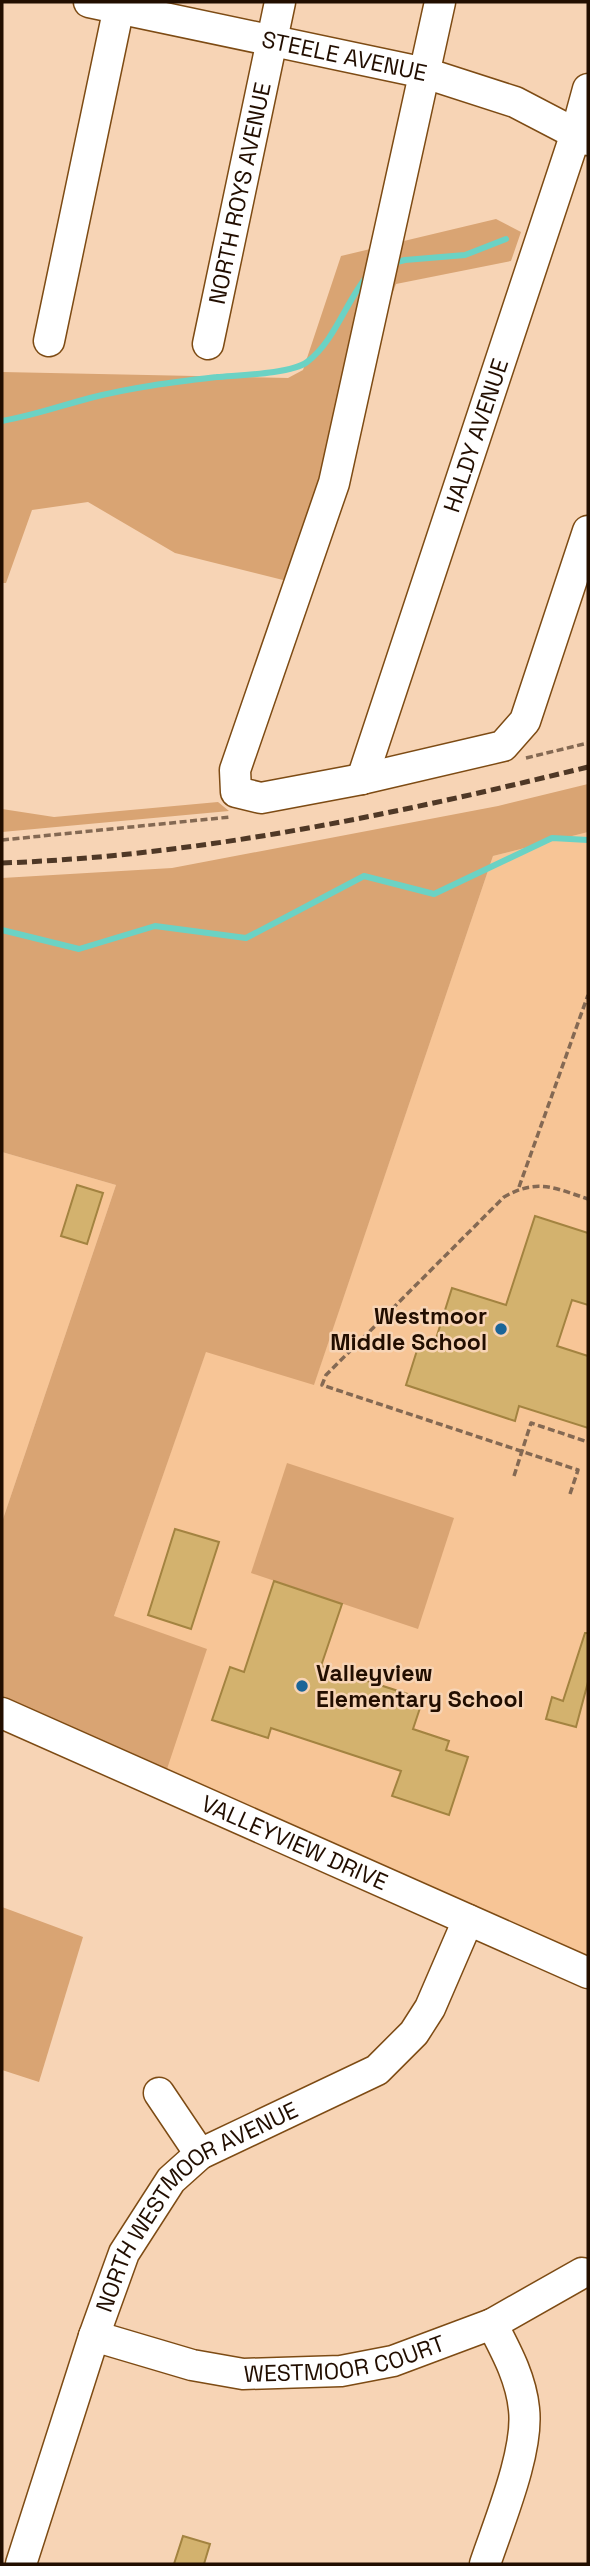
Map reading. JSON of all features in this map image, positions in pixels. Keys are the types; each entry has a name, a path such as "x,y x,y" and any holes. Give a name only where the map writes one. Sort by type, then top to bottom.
{"street":[{"name":"STEELE AVENUE","path":"89,2 120,5 425,73 515,102 582,136"},
{"name":"NORTH ROYS AVENUE","path":"208,344 280,2"},
{"path":"440,2 334,483 235,770 236,792 261,798 362,779 503,746 525,721 588,531"},
{"path":"49,341 120,5"},
{"name":"HALDY AVENUE","path":"362,779 582,136 588,89"},
{"name":"VALLEYVIEW DRIVE","path":"2,1713 588,1973"},
{"name":"NORTH WESTMOOR AVENUE","path":"22,2564 94,2336 124,2253 171,2180 200,2154 377,2070 414,2033 425,2016 468,1920"},
{"path":"159,2093 200,2154"},
{"name":"WESTMOOR COURT","path":"94,2336 192,2365 243,2374 341,2371 393,2361 492,2324 582,2273"},
{"path":"485,2564 516,2468 525,2411 519,2383 492,2324"}],"path":[{"path":"518,1189 588,995"},
{"path":"570,1494 578,1470 322,1385 326,1375 504,1197 518,1189 536,1185 552,1187 588,1199"},
{"path":"514,1476 531,1423 588,1442"}],"shaded area":[{"path":"496,219 521,232 511,261 396,284 287,581 175,553 88,502 32,510 6,583 2,583 2,372 288,378 303,370 341,256"},
{"path":"588,784 588,832 493,856 314,1385 206,1352 114,1616 207,1649 162,1784 2,1713 2,1522 116,1185 2,1152 2,878 172,868 498,806"},
{"path":"218,802 229,811 2,832 2,809 54,817"},
{"path":"588,832 588,1973 162,1784 114,1616 206,1351 314,1384 493,856"},
{"path":"2,1152 116,1185 2,1522"},
{"path":"287,1463 454,1518 418,1629 251,1573"},
{"path":"2,1907 83,1937 39,2082 2,2070"}],"building":[{"path":"77,1185 103,1193 87,1244 61,1236"},
{"name":"Westmoor Middle School","path":"535,1216 588,1233 588,1305 572,1300 557,1346 588,1356 588,1428 519,1406 515,1421 406,1385 420,1341 434,1345 452,1288 506,1305"},
{"path":"175,1529 219,1542 191,1629 148,1615"},
{"name":"Valleyview Elementary School","path":"274,1581 342,1604 321,1666 423,1699 413,1729 449,1741 446,1750 468,1757 449,1815 392,1796 401,1771 271,1728 268,1738 212,1720 230,1667 244,1672"},
{"path":"585,1633 588,1633 588,1682 576,1727 546,1719 552,1697 563,1701"},
{"path":"183,2536 210,2544 204,2564 174,2564"}],"waterway":[{"path":"393,263 465,255 506,239"},
{"path":"2,421 154,385 250,375 299,366 307,362 325,343 368,275"},
{"path":"2,930 79,949 155,926 246,938 364,876 434,894 552,838 588,840"}],"railway":[{"path":"2,863 76,859 224,842 443,801 588,767"}],"place":[{"name":"Westmoor Middle School","path":"501,1329"},
{"name":"Valleyview Elementary School","path":"302,1686"}]}
